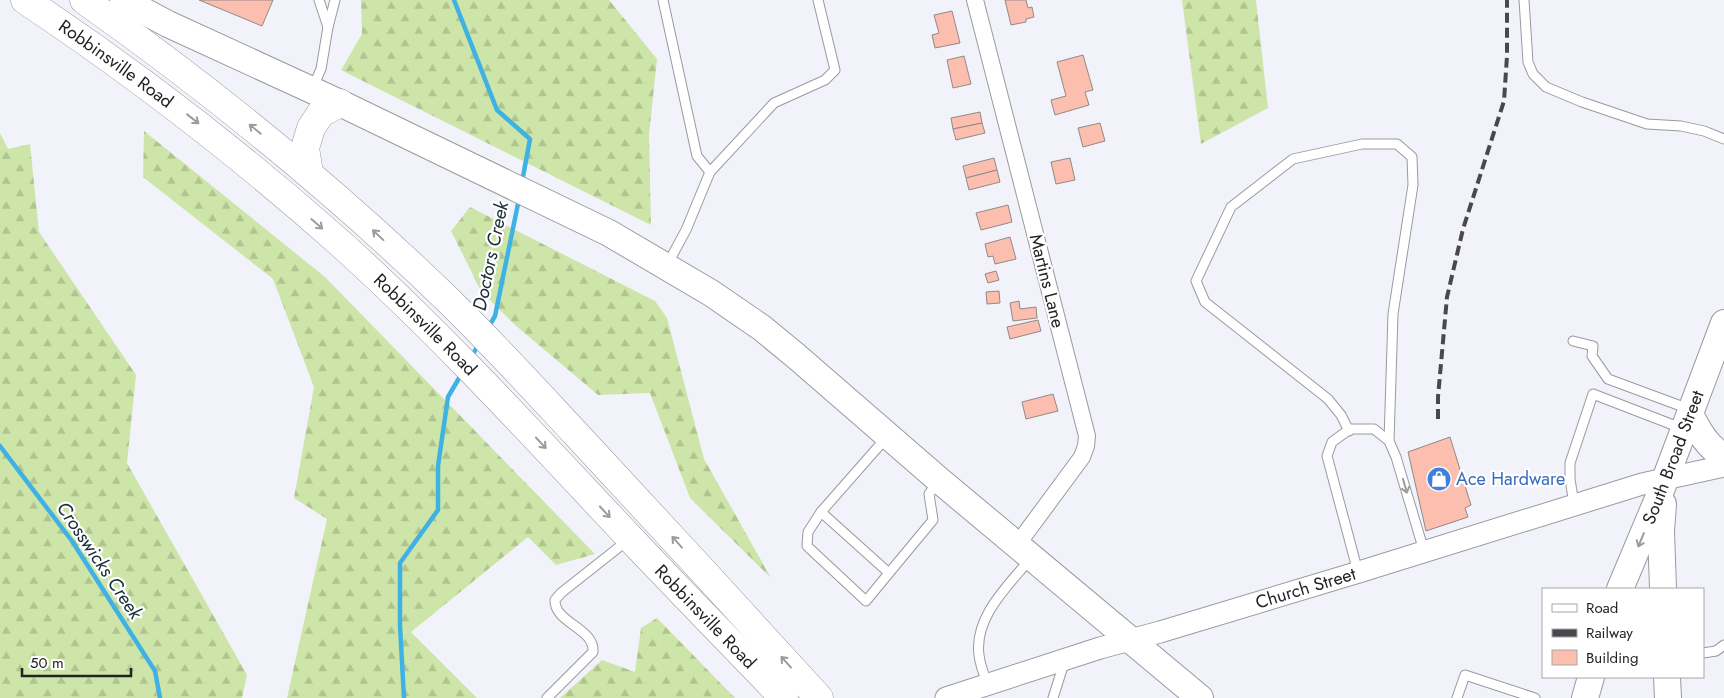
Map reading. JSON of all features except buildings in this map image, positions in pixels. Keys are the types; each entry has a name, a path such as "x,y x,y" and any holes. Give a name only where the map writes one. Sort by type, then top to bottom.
{"highway":[{"name":"Robbinsville Road","path":"25,0 128,71 212,135 341,245 484,382 630,538 784,698"},
{"name":"Robbinsville Road","path":"84,0 157,51 224,103 367,224 499,351 656,519 819,698"},
{"path":"309,173 305,148 311,128 321,113 340,103"}],"main road":[{"path":"123,0 168,24 507,182 609,233 711,293 762,328 939,480 1200,698"},
{"name":"South Broad Street","path":"1620,588 1666,479 1724,323"},
{"path":"1689,418 1700,436 1715,452 1724,457"},
{"path":"1663,588 1661,532 1666,479"},
{"path":"1585,698 1591,678"},
{"path":"1667,678 1668,698"}],"street":[{"name":"Martins Lane","path":"975,0 1087,436 1082,457 1024,551"},
{"name":"Church Street","path":"946,698 975,691 1065,660 1574,505 1666,479 1724,466"}],"lane":[{"path":"319,0 328,27"},
{"path":"311,90 321,69 335,0"},
{"path":"663,0 698,156 710,172"},
{"path":"667,266 686,230 710,172 774,103 825,80 835,70 818,0"},
{"path":"1524,0 1528,62 1533,74 1546,87 1582,102 1647,124 1682,126 1704,131 1724,139"},
{"path":"1349,430 1341,415 1328,399 1204,302 1196,281 1230,207 1293,159 1362,144 1397,144 1412,157 1413,185 1393,314 1388,441"},
{"path":"1573,341 1593,346 1592,356 1608,378 1689,418"},
{"path":"1574,505 1570,479 1570,463 1593,394 1689,418"},
{"path":"1358,572 1327,456 1332,442 1349,430 1374,429 1388,441 1396,457 1424,552"},
{"path":"887,436 822,512 808,532 806,546 866,601 933,520 929,494 939,480"},
{"path":"822,512 889,573"},
{"path":"547,698 592,652 593,647 589,639 556,610 555,600 560,593 630,538"},
{"path":"975,691 979,636 991,606 1024,551"},
{"path":"1704,653 1716,650 1724,645"},
{"path":"1053,698 1065,660"},
{"path":"1457,698 1465,675 1535,698"}],"green space":[{"path":"361,0 609,0 657,59 649,135 651,225 341,70 362,34"},
{"path":"1182,0 1256,0 1268,108 1201,144"},
{"path":"144,131 325,277 595,554 556,565 528,537 411,632 477,698 287,698 327,519 294,498 314,387 273,279 143,177"},
{"path":"0,133 8,149 30,144 39,232 136,375 127,463 247,675 242,698 0,698"},
{"path":"470,207 655,301 667,318 704,459 771,578 690,498 650,393 598,395 515,325 481,291 451,231"},
{"path":"657,618 735,698 560,698 602,660 635,672 641,628"}],"waterway":[{"name":"Doctors Creek","path":"454,0 497,110 530,139 522,182"},
{"name":"Doctors Creek","path":"488,328 495,316 519,199"},
{"name":"Doctors Creek","path":"471,358 479,343"},
{"name":"Doctors Creek","path":"404,698 400,626 400,563 438,510 438,466 448,397 462,373"},
{"name":"Crosswicks Creek","path":"0,446 72,541 155,671 160,698"}],"railway":[{"path":"1438,419 1438,397 1447,297 1463,229 1504,101 1507,56 1507,0"}],"place":[{"name":"Ace Hardware","path":"1439,479"}]}
